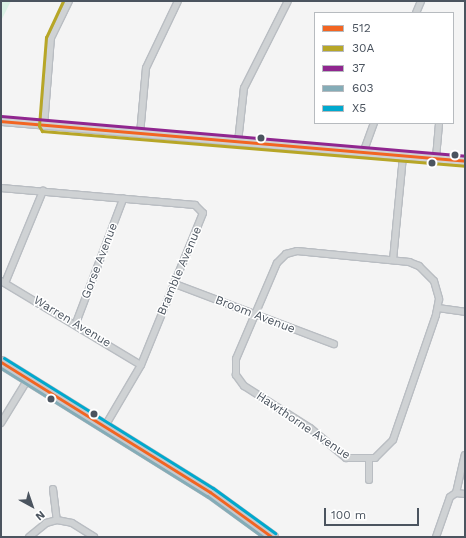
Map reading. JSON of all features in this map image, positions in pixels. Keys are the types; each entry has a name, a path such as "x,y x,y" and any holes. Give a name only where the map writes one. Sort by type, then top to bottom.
{"highway":[{"path":"1,362 210,492 272,537"}],"street":[{"path":"44,126 51,38 69,1"},
{"path":"140,134 146,68 178,1"},
{"path":"238,142 244,88 288,1"},
{"path":"416,12 421,1"},
{"path":"1,121 44,126 465,161"},
{"path":"363,153 374,124"},
{"path":"436,158 438,124"},
{"path":"393,260 403,156"},
{"name":"Bramble Avenue","path":"1,188 195,205 200,209 203,219 141,365 105,426"},
{"path":"3,282 43,191"},
{"name":"Gorse Avenue","path":"76,323 123,199"},
{"name":"Hawthorne Avenue","path":"297,251 393,260 419,266 428,272 438,291 438,308 393,440 382,454 369,460 346,458 310,428 239,382 236,359 277,263 286,254 297,251"},
{"name":"Warren Avenue","path":"3,282 76,323 141,365"},
{"name":"Broom Avenue","path":"175,284 334,344"},
{"path":"438,308 465,312"},
{"path":"1,423 28,379"},
{"path":"456,493 465,455"},
{"path":"369,460 370,480"},
{"path":"53,489 57,520"},
{"path":"436,537 450,497 456,493 465,494"},
{"path":"29,537 46,523 57,520 72,523 94,537"}],"green space":[{"path":"1,1 11,1 1,21"}],"transit line":[{"name":"30A","path":"63,1 46,37 39,126 42,131 465,166"},
{"name":"37","path":"1,116 465,156"},
{"name":"512","path":"1,121 465,161"},
{"name":"X5","path":"4,358 213,488 275,533"},
{"name":"512","path":"1,362 210,492 272,537"},
{"name":"603","path":"1,368 207,496 263,537"}]}
